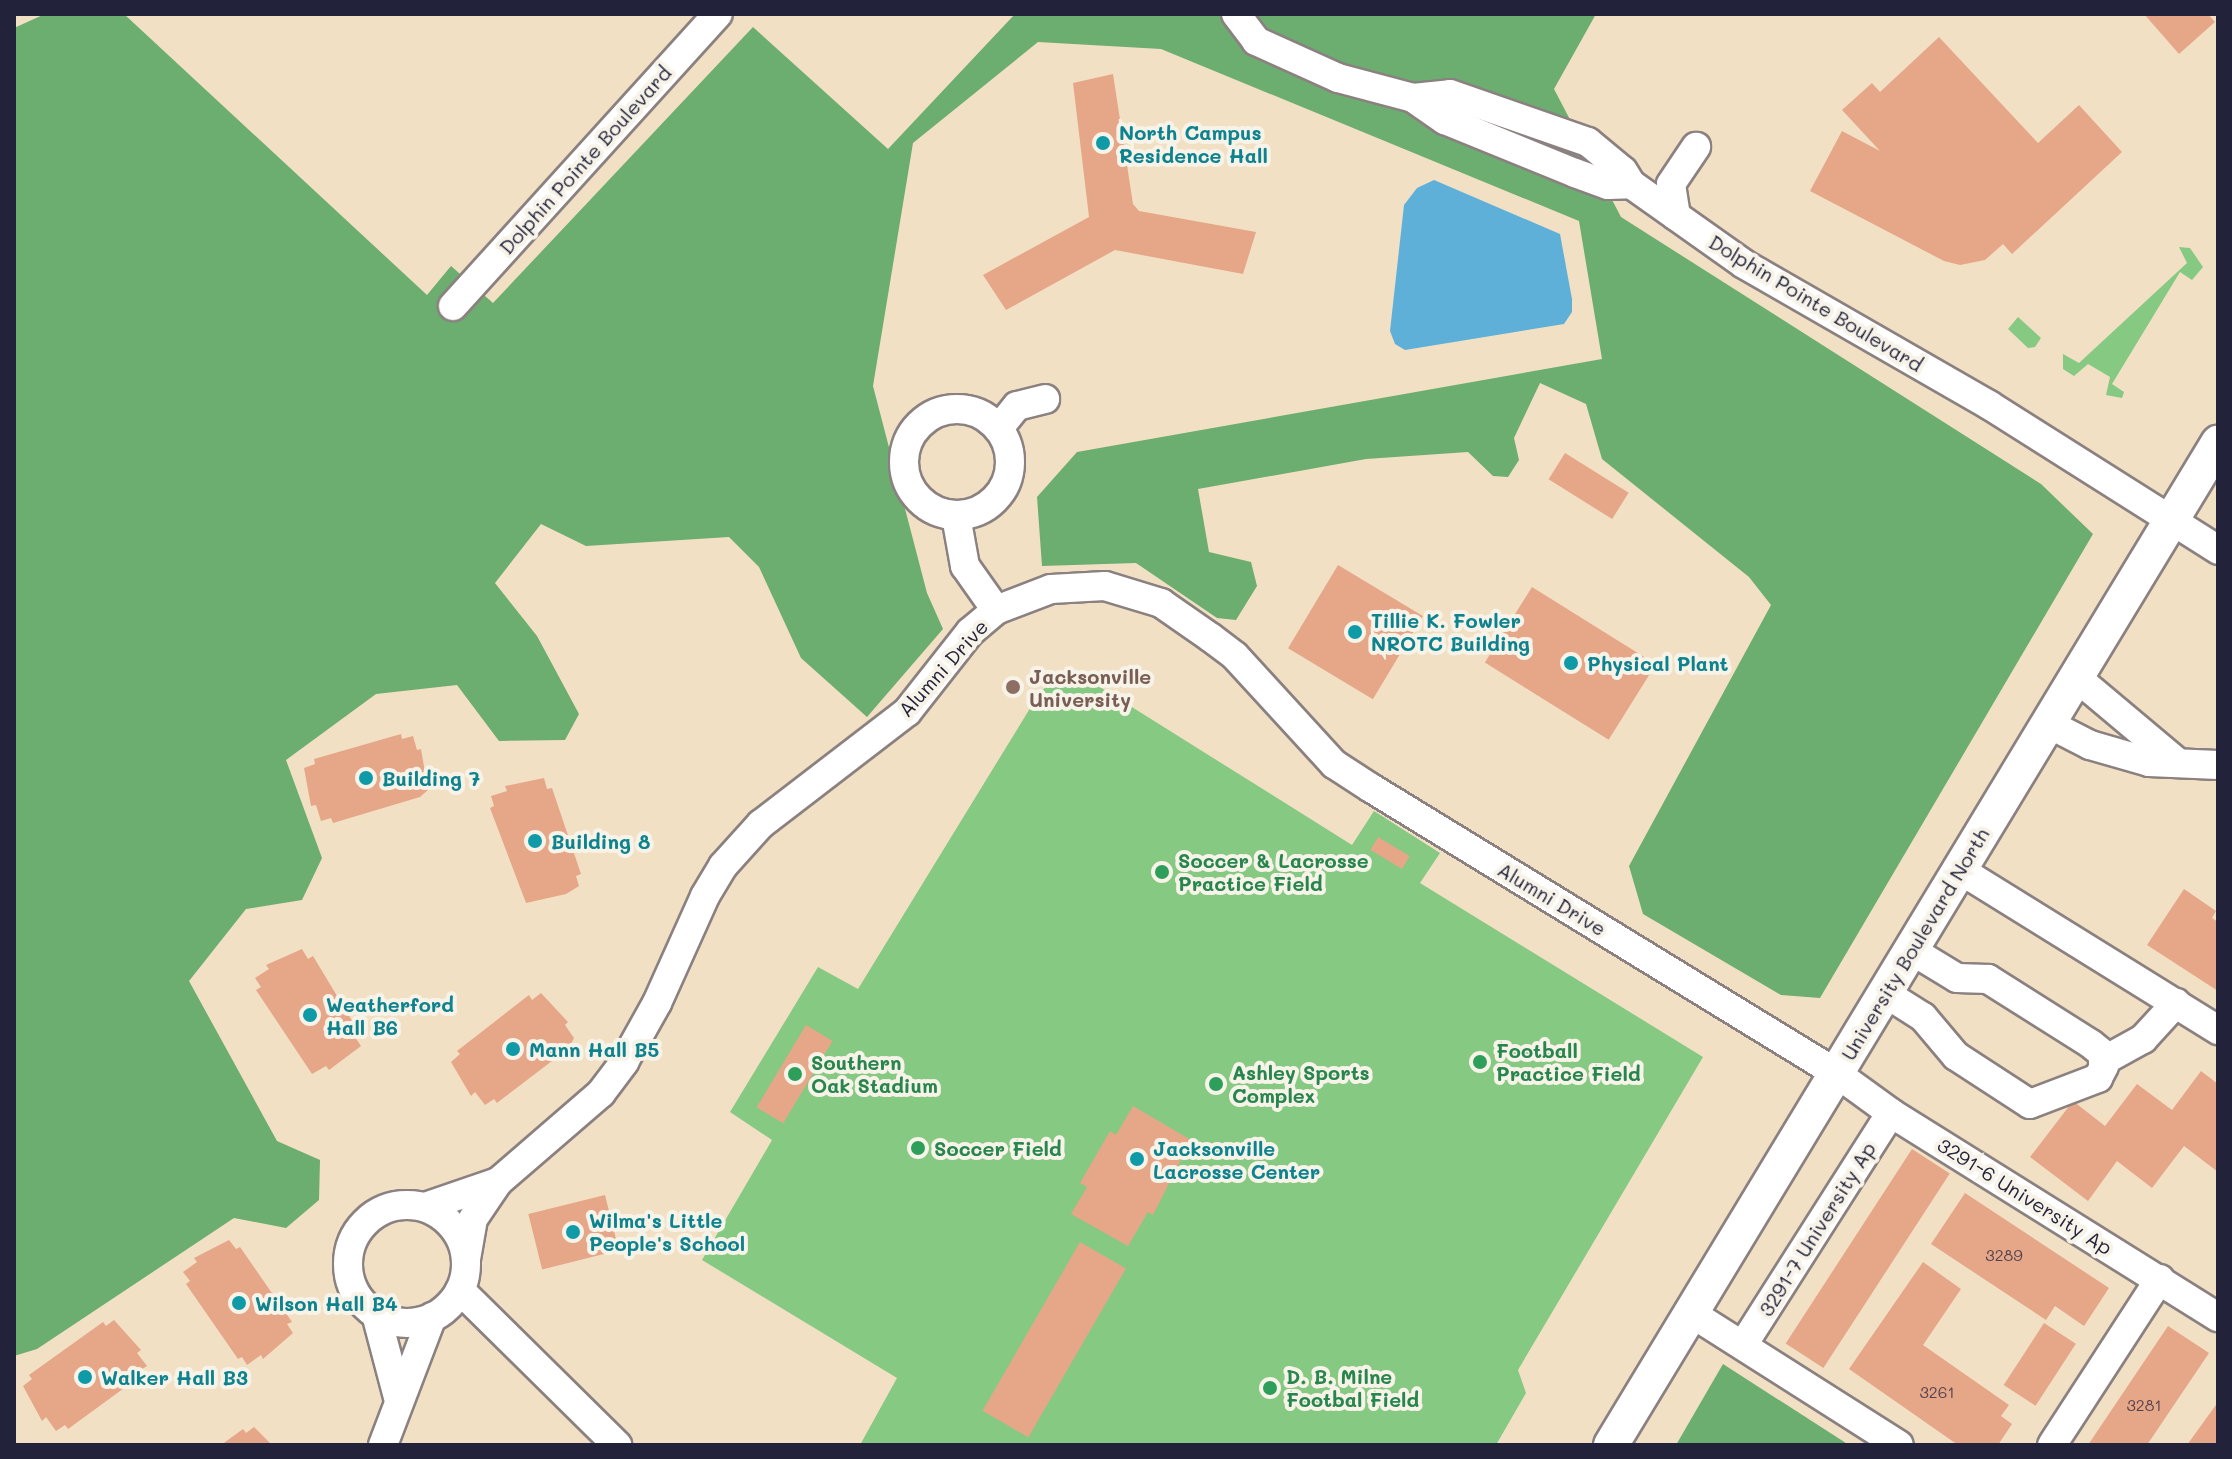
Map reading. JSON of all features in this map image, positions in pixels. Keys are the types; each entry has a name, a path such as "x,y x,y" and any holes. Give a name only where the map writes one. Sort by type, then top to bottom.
{"main road":[{"name":"University Boulevard North","path":"1611,1445 2174,521 2218,443"}],"street":[{"name":"Dolphin Pointe Boulevard","path":"453,306 718,14"},
{"name":"Dolphin Pointe Boulevard","path":"1236,14 1256,41 1338,78 1413,98 1445,120 1608,185 1631,184 1744,264 1989,405 2218,550"},
{"path":"1413,98 1450,94 1588,142 1623,171 1631,184"},
{"path":"1676,216 1671,184 1696,147"},
{"path":"999,428 1017,406 1045,399"},
{"path":"951,408 986,416 999,428 1008,443 1009,477 989,505 956,516 939,512 911,490 905,473 909,438 919,423 951,408"},
{"path":"956,516 965,566 996,610"},
{"name":"Alumni Drive","path":"466,1259 473,1219 498,1182 601,1093 624,1062 723,866 773,813 907,712 970,632 996,610 1051,589 1077,585 1105,586 1161,603 1235,656 1334,764 1836,1073 1891,1113"},
{"path":"2077,678 2177,762"},
{"path":"2049,724 2114,753 2149,762 2218,765"},
{"path":"1960,870 2218,1030"},
{"path":"1911,950 1957,978 1988,979 2091,1044 2103,1061"},
{"path":"1885,993 1923,1017 1956,1056 2030,1104 2098,1078 2103,1061 2143,1039 2176,1003"},
{"name":"3291-6 University Ap","path":"1891,1113 2218,1317"},
{"name":"3291-7 University Ap","path":"1743,1345 1891,1113"},
{"name":"Alumni Drive","path":"425,1207 498,1182"},
{"path":"383,1445 398,1397 432,1317 460,1290 466,1259 455,1228 425,1207 388,1208 371,1216 354,1239 348,1266 352,1285 376,1314 398,1397"},
{"path":"2052,1445 2160,1279"},
{"path":"460,1290 617,1445"},
{"path":"1691,1313 1899,1445"},
{"path":"376,1314 396,1322 432,1317"}],"green space":[{"path":"45,14 124,14 427,295 451,266 493,303 753,27 888,149 1015,14 1596,14 1554,89 1621,217 2041,484 2093,534 1820,998 1781,995 1643,914 1629,866 1771,605 1749,577 1602,459 1586,404 1540,383 1514,438 1519,460 1508,477 1493,476 1468,452 1366,459 1198,489 1209,552 1251,562 1257,586 1236,620 1217,618 1136,563 1042,566 1037,497 1077,452 1602,359 1579,221 1161,49 1038,42 913,143 873,386 927,593 943,629 867,717 801,658 759,567 729,537 586,546 541,524 495,583 537,636 579,714 565,740 499,741 457,685 376,694 286,760 322,858 302,900 246,909 189,981 277,1141 320,1160 319,1200 286,1228 234,1218 37,1349 14,1356 14,28"},
{"path":"2179,247 2190,248 2203,267 2192,280 2180,272 2112,384 2124,392 2122,398 2106,395 2110,377 2088,364 2074,376 2063,369 2063,354 2079,363 2187,263"},
{"path":"2018,317 2041,338 2035,347 2028,348 2008,329"},
{"name":"Ashley Sports Complex","path":"1058,677 1084,677 1352,845 1374,811 1440,853 1420,883 1703,1057 1518,1370 1526,1393 1496,1445 860,1445 897,1378 702,1260 772,1140 730,1112 818,967 858,989 1040,692"},
{"path":"1723,1364 1849,1445 1676,1445"}],"water":[{"path":"1434,180 1560,234 1572,299 1572,312 1564,324 1405,350 1395,344 1390,331 1404,205 1417,188"}],"building":[{"path":"2144,14 2208,14 2215,22 2179,54"},
{"path":"1939,37 2038,143 2079,105 2122,152 2012,254 2003,244 1985,260 1960,265 1944,261 1810,191 1842,131 1880,151 1842,110 1872,83 1880,92"},
{"name":"North Campus Residence Hall","path":"1113,74 1133,204 1139,211 1256,232 1243,274 1115,250 1006,310 983,275 1089,217 1073,83"},
{"path":"1565,453 1629,493 1612,519 1549,479"},
{"name":"Tillie K. Fowler NROTC Building","path":"1338,565 1423,616 1373,699 1288,648"},
{"name":"Physical Plant","path":"1532,587 1656,664 1609,740 1485,662"},
{"name":"Building 7","path":"401,734 402,739 413,736 417,750 421,749 428,790 420,797 333,823 331,818 321,821 316,805 311,806 304,768 315,764 314,759"},
{"name":"Building 8","path":"544,778 547,789 552,788 581,874 576,876 579,886 566,894 526,903 490,808 494,806 491,796 507,791 505,786"},
{"path":"1378,837 1410,856 1402,869 1370,850"},
{"path":"2184,889 2216,911 2212,918 2218,922 2218,991 2147,945"},
{"name":"Weatherford Hall B6","path":"302,949 308,959 313,956 360,1034 355,1037 361,1046 329,1070 326,1066 312,1074 256,990 261,987 255,978 269,969 266,965"},
{"name":"Mann Hall B5","path":"541,993 568,1022 565,1025 574,1038 569,1048 497,1103 494,1099 485,1105 475,1092 471,1096 451,1062 460,1054 457,1051 529,995 532,1000"},
{"name":"Southern Oak Stadium","path":"806,1025 833,1041 783,1123 757,1107"},
{"path":"2201,1071 2218,1084 2218,1172 2184,1146 2152,1188 2117,1161 2088,1201 2030,1157 2073,1101 2105,1126 2137,1084 2172,1110"},
{"name":"Jacksonville Lacrosse Center","path":"1133,1106 1191,1140 1153,1215 1148,1212 1128,1246 1071,1214 1087,1187 1080,1183 1110,1131 1116,1135"},
{"path":"1912,1149 1950,1174 1823,1368 1786,1344"},
{"path":"1965,1193 2109,1288 2084,1326 2055,1306 2046,1320 1931,1244"},
{"name":"Wilma's Little People's School","path":"605,1195 619,1250 542,1269 528,1214"},
{"name":"Wilson Hall B4","path":"229,1240 236,1249 240,1247 292,1322 287,1324 293,1333 263,1359 261,1355 247,1365 242,1357 238,1359 186,1284 190,1281 183,1272 197,1262 194,1258"},
{"path":"1080,1242 1126,1268 1028,1437 982,1411"},
{"path":"1923,1262 1961,1289 1923,1345 2009,1405 2001,1416 2012,1424 1998,1445 1958,1445 1849,1369"},
{"name":"Walker Hall B3","path":"114,1320 141,1350 137,1353 147,1366 139,1371 142,1375 68,1429 65,1425 56,1431 46,1417 42,1421 23,1386 32,1379 29,1375 103,1322 106,1326"},
{"path":"2044,1323 2076,1344 2036,1406 2004,1385"},
{"path":"2168,1326 2209,1353 2147,1445 2088,1445"},
{"path":"2218,1402 2218,1445 2187,1445"},
{"path":"254,1427 272,1445 221,1445 243,1429 246,1433"}],"place":[{"name":"North Campus Residence Hall","path":"1103,143"},
{"name":"Tillie K. Fowler NROTC Building","path":"1355,632"},
{"name":"Physical Plant","path":"1571,663"},
{"name":"Jacksonville University","path":"1013,687"},
{"name":"Building 7","path":"366,778"},
{"name":"Building 8","path":"535,841"},
{"name":"Soccer & Lacrosse Practice Field","path":"1162,872"},
{"name":"Weatherford Hall B6","path":"310,1015"},
{"name":"Mann Hall B5","path":"513,1049"},
{"name":"Football Practice Field","path":"1480,1062"},
{"name":"Southern Oak Stadium","path":"795,1074"},
{"name":"Ashley Sports Complex","path":"1216,1084"},
{"name":"Soccer Field","path":"918,1148"},
{"name":"Jacksonville Lacrosse Center","path":"1137,1159"},
{"name":"Wilma's Little People's School","path":"573,1232"},
{"name":"Wilson Hall B4","path":"239,1303"},
{"name":"Walker Hall B3","path":"85,1377"},
{"name":"D. B. Milne Footbal Field","path":"1270,1388"}]}
